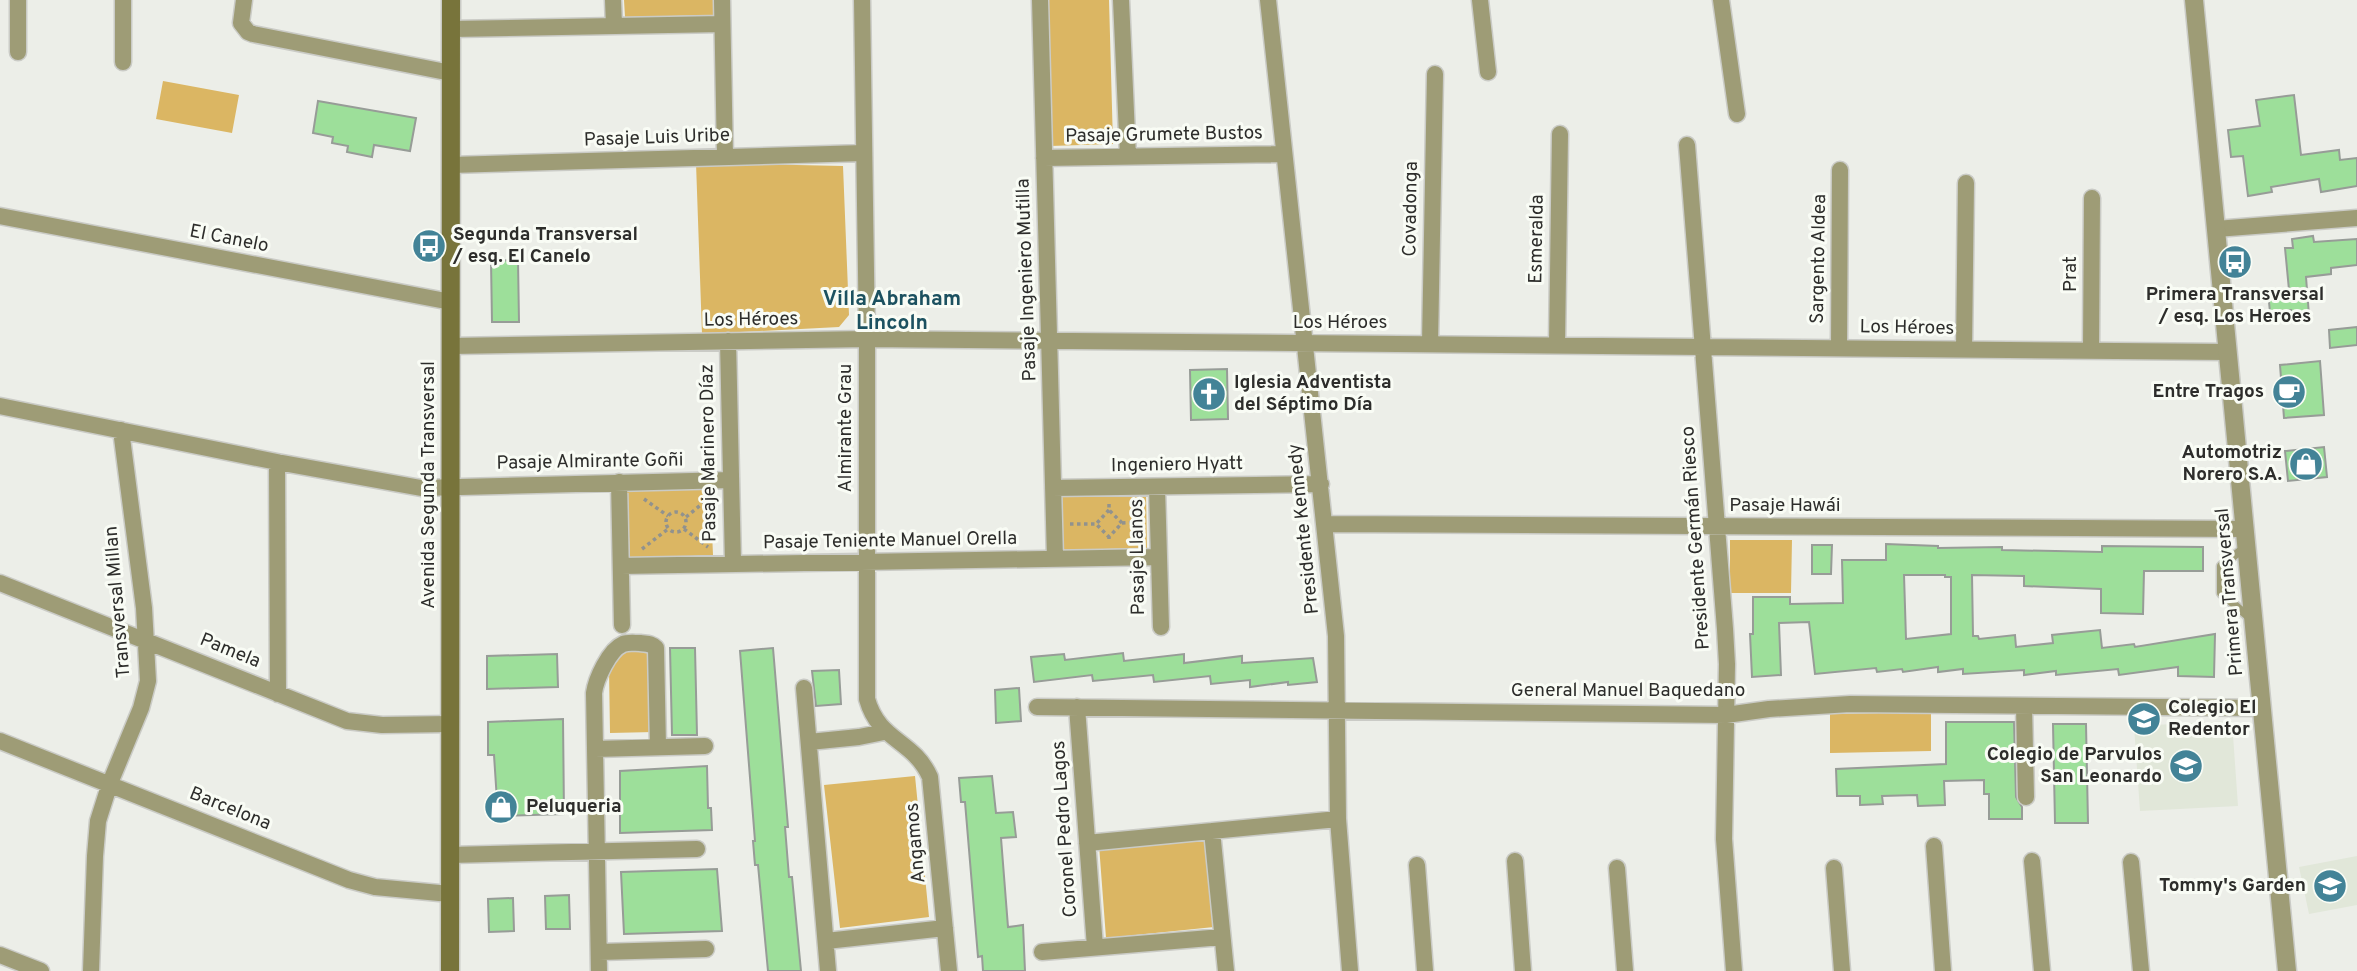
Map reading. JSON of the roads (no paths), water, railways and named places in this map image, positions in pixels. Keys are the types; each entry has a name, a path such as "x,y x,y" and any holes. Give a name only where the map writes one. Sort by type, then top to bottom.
{"main road":[{"name":"Avenida Segunda Transversal","path":"450,971 451,0"}],"street":[{"path":"18,0 18,52"},
{"path":"123,0 123,62"},
{"path":"244,0 241,23 247,32 451,73"},
{"path":"613,0 614,26"},
{"path":"722,0 725,157"},
{"name":"Almirante Grau","path":"862,0 867,339 867,699 871,712 884,732"},
{"name":"Pasaje Ingeniero Mutilla","path":"1040,0 1055,559"},
{"path":"1121,0 1128,157"},
{"name":"Presidente Kennedy","path":"1268,0 1336,636 1338,819 1350,971"},
{"path":"1480,0 1488,72"},
{"path":"1721,0 1737,114"},
{"name":"Primera Transversal","path":"2194,0 2287,971"},
{"path":"451,29 722,24"},
{"name":"Covadonga","path":"1430,344 1435,74"},
{"name":"Esmeralda","path":"1557,345 1560,134"},
{"name":"Presidente Germán Riesco","path":"1687,145 1726,653 1724,839 1734,971"},
{"name":"Pasaje Luis Uribe","path":"451,165 864,153"},
{"name":"Pasaje Grumete Bustos","path":"1044,158 1284,154"},
{"name":"Sargento Aldea","path":"1839,348 1840,170"},
{"path":"1964,350 1966,183"},
{"name":"Prat","path":"2091,351 2092,198"},
{"name":"El Canelo","path":"0,216 451,302"},
{"path":"2216,229 2357,218"},
{"name":"Los Héroes","path":"451,346 867,339 2228,352"},
{"name":"Pasaje Marinero Díaz","path":"728,341 733,564"},
{"path":"0,406 421,488 449,486"},
{"name":"Transversal Millan","path":"92,971 98,821 148,681 146,640 121,430"},
{"path":"277,462 278,694"},
{"name":"Pasaje Almirante Goñi","path":"449,486 731,480"},
{"path":"619,482 622,625"},
{"name":"Ingeniero Hyatt","path":"1053,488 1321,484"},
{"name":"Pasaje Llanos","path":"1157,487 1161,627"},
{"name":"Pasaje Hawái","path":"1326,524 1717,526 2246,538"},
{"name":"Pasaje Teniente Manuel Orella","path":"621,566 1159,557"},
{"name":"Pamela","path":"0,583 336,717 382,725 450,724"},
{"path":"599,971 596,681 618,647 627,643 649,644 656,648 659,747"},
{"path":"804,688 828,971"},
{"name":"General Manuel Baquedano","path":"1037,707 1726,715 1825,705 2262,708"},
{"path":"2024,706 2026,797"},
{"name":"Coronel Pedro Lagos","path":"1077,708 1095,947"},
{"path":"809,742 884,732"},
{"name":"Angamos","path":"884,732 912,751 930,777 949,971"},
{"name":"Barcelona","path":"0,741 349,880 375,887 450,894"},
{"path":"595,749 705,746"},
{"path":"1087,843 1338,819"},
{"path":"1212,831 1226,971"},
{"path":"1934,846 1943,971"},
{"path":"450,855 697,849"},
{"path":"1515,861 1523,971"},
{"path":"2032,861 2042,971"},
{"path":"2131,862 2141,971"},
{"path":"1417,865 1425,971"},
{"path":"1834,868 1842,971"},
{"path":"1617,869 1625,971"},
{"path":"826,941 945,928"},
{"path":"1042,952 1222,937"},
{"path":"599,952 706,949"},
{"path":"0,955 41,971"}],"lane":[{"path":"2246,538 2221,566 2221,593 2254,621"}],"place":[{"name":"Segunda Transversal / esq. El Canelo","path":"429,246"},
{"name":"Primera Transversal / esq. Los Heroes","path":"2235,262"},
{"name":"Entre Tragos","path":"2289,392"},
{"name":"Iglesia Adventista del Séptimo Día","path":"1209,394"},
{"name":"Automotriz Norero S.A.","path":"2306,464"},
{"name":"Colegio El Redentor","path":"2144,719"},
{"name":"Colegio de Parvulos San Leonardo","path":"2186,766"},
{"name":"Peluqueria","path":"501,807"},
{"name":"Tommy's Garden","path":"2330,886"}],"district":[{"name":"Villa Abraham Lincoln","path":"892,311"}]}
